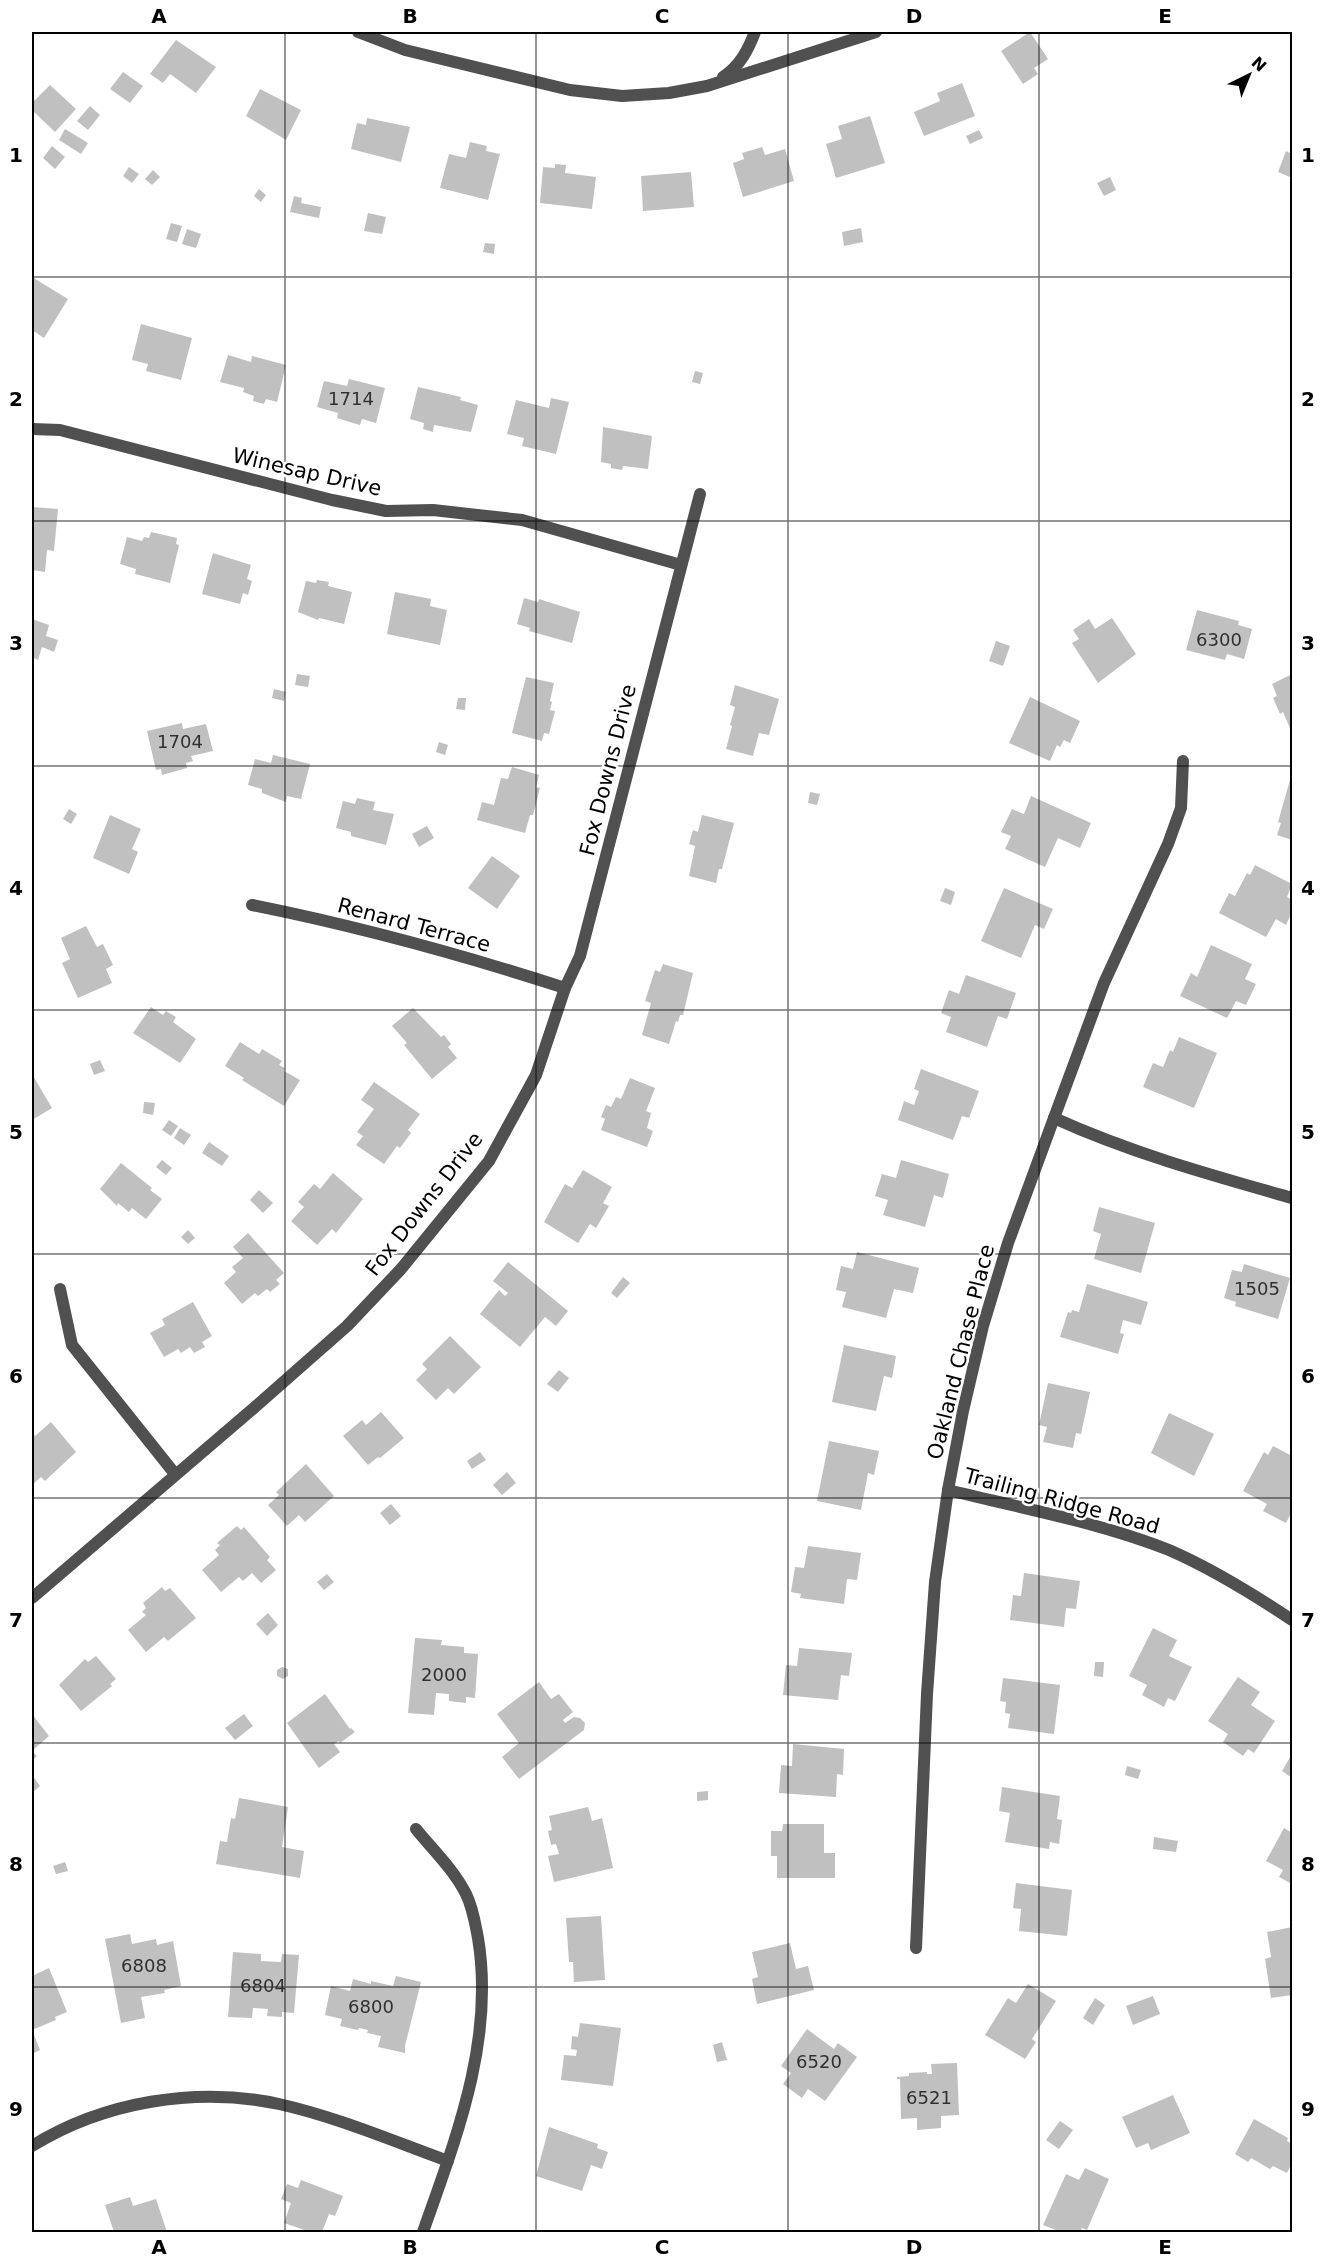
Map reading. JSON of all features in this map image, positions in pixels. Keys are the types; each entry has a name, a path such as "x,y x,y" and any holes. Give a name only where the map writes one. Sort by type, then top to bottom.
{"street":[{"path":"358,32 405,50 570,90 622,96 669,93 706,86 876,32"},
{"path":"715,83 732,71 747,53 755,32"},
{"name":"Winesap Drive","path":"32,429 60,430 332,500 386,511 433,510 522,520 681,565"},
{"name":"Fox Downs Drive","path":"32,1598 347,1326 401,1269 489,1161 536,1075 565,988 580,956 700,494"},
{"name":"Oakland Chase Place","path":"916,1948 927,1694 935,1582 948,1490 963,1411 983,1326 1008,1243 1104,983 1168,844 1181,808 1183,761"},
{"name":"Renard Terrace","path":"252,905 321,920 565,988"},
{"path":"1054,1118 1103,1140 1208,1174 1293,1198"},
{"path":"60,1289 72,1345 175,1474"},
{"name":"Trailing Ridge Road","path":"948,1490 1113,1530 1169,1551 1240,1586 1293,1620"},
{"path":"416,1829 454,1874 466,1895 474,1916 482,1982 476,2058 471,2086 423,2232"},
{"path":"32,2146 65,2127 125,2107 171,2099 204,2097 265,2102 311,2112 448,2161"}],"building":[{"path":"1030,32 1048,59 1034,68 1038,74 1023,84 1001,51"},
{"path":"176,40 216,67 196,93 170,74 163,83 150,74"},
{"path":"123,72 143,86 130,103 110,89"},
{"path":"962,83 975,116 924,136 914,112 940,101 937,93"},
{"path":"50,85 76,109 55,132 32,110 32,103"},
{"path":"260,89 301,110 286,140 246,116"},
{"path":"90,106 100,115 88,130 77,121"},
{"path":"870,116 885,163 836,178 826,144 842,139 838,126"},
{"path":"367,118 410,127 401,162 351,149 357,123 366,125"},
{"path":"65,129 88,143 81,154 59,140"},
{"path":"979,130 983,138 970,144 966,136"},
{"path":"470,142 487,146 486,151 500,154 488,200 440,188 449,154 466,158"},
{"path":"52,146 65,157 55,169 43,158"},
{"path":"762,147 765,155 785,149 794,181 743,197 733,163 744,159 742,153"},
{"path":"1286,151 1292,154 1292,178 1278,172"},
{"path":"555,164 566,165 565,173 596,177 592,209 540,203 543,167 555,168"},
{"path":"129,167 139,174 132,183 123,176"},
{"path":"153,170 160,177 152,185 145,179"},
{"path":"691,172 694,207 643,211 641,176"},
{"path":"1110,177 1116,190 1104,196 1097,183"},
{"path":"259,189 266,195 261,202 254,196"},
{"path":"294,196 302,198 301,203 321,207 319,218 290,212"},
{"path":"368,213 386,217 382,234 364,231"},
{"path":"171,223 182,226 177,242 166,239"},
{"path":"861,228 863,242 844,246 842,232"},
{"path":"187,229 201,234 196,248 182,244"},
{"path":"485,243 495,244 494,254 483,252"},
{"path":"32,277 68,299 44,338 32,330"},
{"path":"141,324 192,338 181,380 146,371 148,364 132,360"},
{"path":"228,355 251,362 252,356 286,365 277,402 266,399 264,404 253,401 254,396 243,392 244,388 220,382"},
{"path":"695,371 703,373 700,384 692,382"},
{"path":"349,379 385,388 376,423 362,419 360,425 337,418 338,413 317,407 324,381 347,386"},
{"path":"418,387 461,397 460,400 478,405 471,432 434,425 433,432 423,429 424,423 410,419"},
{"path":"551,398 569,402 556,454 522,446 524,438 507,434 516,400 549,408"},
{"path":"603,427 652,436 648,469 623,466 622,470 611,468 611,464 601,462"},
{"path":"32,507 58,509 54,551 47,550 45,572 32,570"},
{"path":"151,532 177,538 176,544 179,545 170,583 135,574 136,569 120,564 127,537 142,541 144,537 149,538"},
{"path":"213,553 251,565 247,579 252,581 248,595 243,593 240,604 202,594"},
{"path":"317,580 329,582 328,586 352,592 344,624 319,618 318,620 298,612 306,581 316,583"},
{"path":"395,592 431,599 430,606 447,610 440,645 387,634"},
{"path":"524,598 538,602 539,599 580,612 572,643 529,631 530,628 517,624"},
{"path":"1197,610 1239,621 1238,625 1252,629 1244,659 1227,654 1225,660 1186,650"},
{"path":"1112,618 1136,654 1098,683 1072,643 1079,639 1073,630 1089,619 1095,629"},
{"path":"32,619 49,625 46,636 58,640 54,652 42,647 38,660 32,657"},
{"path":"996,641 1010,646 1003,666 989,661"},
{"path":"297,674 310,676 308,687 295,685"},
{"path":"1292,674 1292,733 1283,712 1280,714 1273,698 1277,696 1272,684"},
{"path":"526,677 554,683 550,710 555,711 549,734 544,733 542,741 512,733"},
{"path":"735,685 779,699 769,735 759,733 753,756 726,749 735,707 730,705"},
{"path":"274,689 286,692 284,701 272,698"},
{"path":"1030,697 1080,721 1070,743 1064,740 1060,747 1057,745 1050,761 1009,743"},
{"path":"458,698 466,698 465,710 456,709"},
{"path":"182,723 183,729 206,724 213,751 191,756 193,761 186,763 187,768 162,775 161,769 156,770 147,731"},
{"path":"439,742 448,745 445,755 436,752"},
{"path":"273,755 310,764 301,799 287,796 286,802 262,793 262,789 248,785 255,759 271,763"},
{"path":"512,767 539,775 536,787 540,788 533,815 530,815 525,833 477,820 482,802 494,805 501,778 508,779"},
{"path":"1290,780 1292,781 1292,840 1277,835 1281,823 1278,822"},
{"path":"810,792 820,794 817,805 808,803"},
{"path":"1031,796 1091,823 1080,848 1058,838 1045,867 1005,849 1011,836 1001,832 1012,809 1024,814"},
{"path":"357,798 375,802 373,810 394,814 386,845 351,836 351,832 336,828 343,801 355,804"},
{"path":"69,809 77,814 71,824 63,819"},
{"path":"110,815 141,829 132,849 138,852 129,874 93,858"},
{"path":"702,815 734,823 716,883 689,876 695,846 689,844 693,830 698,832"},
{"path":"427,826 434,838 419,847 412,834"},
{"path":"492,856 520,876 497,909 468,888"},
{"path":"1255,865 1292,884 1287,897 1292,900 1292,912 1286,925 1276,919 1266,937 1219,913 1229,893 1235,896 1247,873 1250,875"},
{"path":"945,888 955,892 951,905 940,901"},
{"path":"1004,888 1053,909 1044,929 1035,925 1021,958 981,941"},
{"path":"86,926 97,947 103,944 113,965 106,969 112,983 78,998 62,963 70,959 61,938"},
{"path":"1211,945 1252,964 1245,979 1256,984 1246,1005 1236,1001 1227,1018 1180,996 1191,973 1197,977"},
{"path":"663,964 693,973 683,1015 680,1015 678,1022 676,1021 669,1044 642,1035 651,1003 645,1001 655,970 660,972"},
{"path":"966,975 1016,993 1007,1019 998,1016 987,1047 946,1032 951,1017 941,1013 949,990 959,994"},
{"path":"151,1007 163,1015 166,1011 176,1017 173,1022 196,1039 180,1063 133,1033"},
{"path":"413,1008 441,1037 444,1035 451,1044 448,1047 457,1058 432,1079 404,1045 407,1043 392,1026"},
{"path":"1179,1037 1217,1053 1194,1108 1143,1087 1153,1063 1163,1067 1170,1050 1173,1052"},
{"path":"240,1042 259,1054 262,1049 282,1061 279,1065 285,1068 284,1071 300,1080 284,1106 242,1080 244,1078 225,1066"},
{"path":"100,1060 105,1071 94,1075 90,1064"},
{"path":"921,1069 979,1091 969,1118 962,1116 953,1140 898,1120 904,1101 914,1105 919,1091 914,1089"},
{"path":"32,1074 52,1108 32,1120"},
{"path":"630,1078 655,1088 646,1111 651,1113 647,1128 653,1131 647,1147 601,1130 605,1119 601,1117 606,1105 611,1107 616,1097 621,1099"},
{"path":"374,1082 420,1114 408,1130 411,1133 400,1148 397,1146 384,1164 356,1145 363,1136 357,1132 374,1109 361,1100"},
{"path":"144,1102 155,1103 153,1115 143,1113"},
{"path":"169,1120 178,1126 171,1136 162,1130"},
{"path":"180,1128 191,1135 184,1145 174,1138"},
{"path":"209,1142 229,1156 222,1166 202,1153"},
{"path":"162,1160 172,1168 166,1175 156,1167"},
{"path":"901,1160 949,1174 943,1198 934,1195 925,1227 883,1215 888,1200 875,1196 882,1174 896,1178"},
{"path":"121,1163 162,1199 146,1219 132,1208 129,1212 118,1203 117,1206 100,1189"},
{"path":"583,1170 612,1187 603,1203 609,1206 596,1228 590,1224 578,1243 544,1222 565,1184 572,1188"},
{"path":"333,1173 363,1199 336,1233 332,1229 317,1245 291,1221 304,1207 298,1202 314,1184 320,1189"},
{"path":"259,1190 273,1203 263,1213 250,1200"},
{"path":"1099,1207 1155,1223 1141,1273 1094,1259 1101,1234 1093,1231"},
{"path":"188,1230 195,1238 188,1244 181,1237"},
{"path":"248,1233 284,1273 276,1280 280,1284 270,1292 267,1289 258,1296 255,1293 242,1304 224,1283 236,1272 232,1267 243,1258 233,1247"},
{"path":"857,1252 919,1268 913,1293 894,1289 886,1318 842,1307 846,1292 836,1290 841,1266 853,1269"},
{"path":"508,1262 568,1311 556,1326 545,1317 520,1347 480,1314 499,1290 505,1296 508,1293 493,1281"},
{"path":"1244,1264 1290,1278 1278,1319 1235,1306 1236,1302 1224,1298 1232,1270 1242,1272"},
{"path":"623,1277 630,1283 617,1298 611,1293"},
{"path":"1087,1284 1148,1302 1141,1325 1123,1320 1120,1333 1124,1334 1118,1354 1060,1337 1068,1312 1071,1313 1072,1310 1079,1312"},
{"path":"193,1302 212,1336 202,1342 205,1347 194,1353 190,1347 181,1353 178,1349 164,1357 150,1333 165,1325 162,1319"},
{"path":"450,1336 481,1367 454,1394 448,1388 436,1400 416,1380 427,1369 422,1364"},
{"path":"844,1345 896,1356 892,1378 884,1376 876,1411 832,1402"},
{"path":"559,1370 569,1378 558,1392 547,1384"},
{"path":"1048,1383 1090,1392 1081,1434 1076,1433 1073,1448 1043,1442 1047,1427 1039,1425"},
{"path":"381,1412 404,1438 368,1465 343,1436 362,1420 366,1425"},
{"path":"1169,1413 1214,1434 1194,1476 1151,1453"},
{"path":"51,1422 76,1452 45,1481 41,1477 32,1485 32,1432 35,1436"},
{"path":"829,1441 879,1451 874,1475 868,1473 861,1510 817,1501"},
{"path":"1273,1446 1292,1456 1290,1467 1292,1468 1292,1511 1286,1523 1263,1511 1267,1504 1243,1491 1264,1452 1268,1455"},
{"path":"480,1452 486,1460 472,1469 467,1461"},
{"path":"306,1464 334,1496 305,1522 299,1515 287,1526 268,1505 279,1495 276,1492"},
{"path":"507,1472 516,1483 502,1495 493,1485"},
{"path":"391,1504 401,1516 390,1525 380,1513"},
{"path":"237,1526 241,1530 244,1527 270,1557 267,1560 276,1570 261,1583 252,1573 243,1581 239,1577 221,1592 202,1570 219,1555 215,1550 220,1545 217,1543"},
{"path":"808,1546 861,1553 857,1580 847,1579 844,1604 800,1598 801,1594 791,1592 795,1567 804,1568"},
{"path":"1024,1573 1080,1581 1076,1609 1066,1608 1064,1627 1010,1620 1013,1595 1021,1596"},
{"path":"327,1574 334,1582 324,1590 317,1582"},
{"path":"162,1587 165,1591 170,1588 196,1618 168,1641 164,1637 146,1652 128,1630 146,1615 142,1612 146,1608 143,1603"},
{"path":"268,1613 278,1625 267,1636 256,1624"},
{"path":"1153,1628 1177,1640 1169,1656 1192,1667 1175,1701 1168,1698 1164,1707 1142,1695 1147,1685 1129,1676"},
{"path":"415,1638 442,1640 441,1645 464,1647 464,1653 478,1654 475,1698 466,1697 466,1703 449,1701 449,1694 436,1693 434,1715 408,1713"},
{"path":"799,1648 852,1653 849,1676 841,1675 838,1700 783,1695 786,1665 797,1666"},
{"path":"96,1656 116,1679 110,1684 112,1686 81,1711 59,1685 85,1659 88,1662"},
{"path":"1095,1662 1104,1662 1103,1677 1094,1676"},
{"path":"282,1667 288,1669 288,1676 283,1679 277,1676 277,1670"},
{"path":"1238,1677 1260,1692 1251,1705 1275,1721 1254,1753 1248,1749 1243,1756 1223,1742 1228,1734 1208,1721"},
{"path":"1003,1678 1060,1685 1054,1734 1008,1728 1010,1714 1005,1713 1006,1702 1000,1701"},
{"path":"539,1682 551,1699 559,1694 573,1712 563,1720 565,1723 574,1717 580,1718 585,1723 584,1730 519,1779 502,1757 519,1743 497,1714"},
{"path":"325,1694 350,1729 355,1732 340,1743 339,1741 334,1744 340,1752 319,1768 287,1723"},
{"path":"32,1714 49,1736 32,1751"},
{"path":"244,1714 253,1726 235,1740 225,1728"},
{"path":"793,1744 844,1749 843,1775 837,1774 836,1797 779,1793 781,1765 792,1766"},
{"path":"32,1751 37,1756 32,1761"},
{"path":"1292,1754 1292,1778 1282,1771"},
{"path":"1127,1766 1141,1770 1138,1779 1125,1775"},
{"path":"32,1775 40,1786 32,1793"},
{"path":"1002,1787 1060,1796 1057,1819 1062,1820 1059,1844 1050,1842 1049,1849 1005,1842 1010,1813 999,1811"},
{"path":"708,1791 708,1800 697,1801 697,1792"},
{"path":"239,1798 288,1807 282,1847 304,1851 300,1878 216,1864 220,1841 227,1842 231,1818 235,1819"},
{"path":"588,1807 592,1821 602,1818 613,1868 554,1882 548,1856 559,1854 556,1844 551,1845 548,1831 552,1830 549,1816"},
{"path":"783,1824 824,1824 824,1853 835,1853 835,1878 777,1878 777,1856 771,1856 771,1831 782,1831"},
{"path":"1284,1828 1292,1833 1292,1884 1279,1877 1283,1870 1266,1861"},
{"path":"1154,1837 1178,1841 1176,1852 1153,1849"},
{"path":"65,1862 68,1871 56,1874 53,1866"},
{"path":"1016,1883 1072,1890 1067,1936 1019,1931 1021,1909 1013,1908"},
{"path":"601,1916 605,1980 574,1982 573,1962 569,1962 566,1918"},
{"path":"1292,1927 1292,1995 1271,1998 1265,1959 1271,1957 1267,1932"},
{"path":"130,1934 132,1944 156,1939 157,1945 173,1941 181,1986 164,1990 165,1993 141,1997 145,2018 121,2023 105,1939"},
{"path":"790,1943 796,1969 808,1966 814,1990 757,2004 752,1979 758,1977 752,1952"},
{"path":"233,1952 261,1954 261,1961 281,1962 282,1954 299,1955 294,2013 282,2012 282,2017 267,2016 268,2009 253,2008 252,2018 228,2017"},
{"path":"49,1968 67,2012 55,2017 56,2020 32,2030 32,1976"},
{"path":"396,1976 421,1982 405,2053 378,2047 381,2036 367,2033 368,2030 340,2026 342,2019 325,2015 331,1986 350,1991 353,1979 371,1984 371,1981 393,1986"},
{"path":"1028,1984 1056,2001 1032,2039 1036,2042 1025,2059 985,2035 1008,1998 1016,2003"},
{"path":"1153,1996 1160,2014 1133,2025 1126,2006"},
{"path":"1095,1998 1105,2005 1093,2025 1083,2018"},
{"path":"580,2023 621,2028 613,2086 561,2080 564,2055 576,2056 577,2050 571,2049 572,2036 578,2037"},
{"path":"807,2029 834,2049 838,2043 857,2057 825,2101 808,2089 802,2098 783,2084 791,2073 781,2066"},
{"path":"32,2030 40,2050 32,2054"},
{"path":"722,2042 727,2060 717,2062 713,2045"},
{"path":"957,2063 959,2115 941,2116 941,2128 917,2130 917,2118 901,2119 900,2079 897,2077 909,2076 909,2073 932,2074 931,2064"},
{"path":"1173,2095 1190,2133 1151,2150 1148,2143 1136,2148 1122,2117"},
{"path":"1254,2119 1288,2138 1287,2141 1292,2144 1292,2162 1287,2173 1273,2166 1270,2169 1251,2158 1248,2162 1235,2154"},
{"path":"1060,2121 1073,2130 1059,2149 1046,2140"},
{"path":"549,2127 598,2144 597,2148 608,2152 602,2169 591,2165 582,2191 536,2176"},
{"path":"1085,2168 1109,2179 1087,2230 1082,2228 1080,2232 1061,2232 1043,2225 1066,2174 1079,2180"},
{"path":"301,2180 343,2196 335,2216 329,2214 322,2232 310,2232 284,2223 291,2203 281,2199 287,2184 298,2188"},
{"path":"130,2197 133,2206 156,2199 167,2232 114,2232 105,2205"}]}
